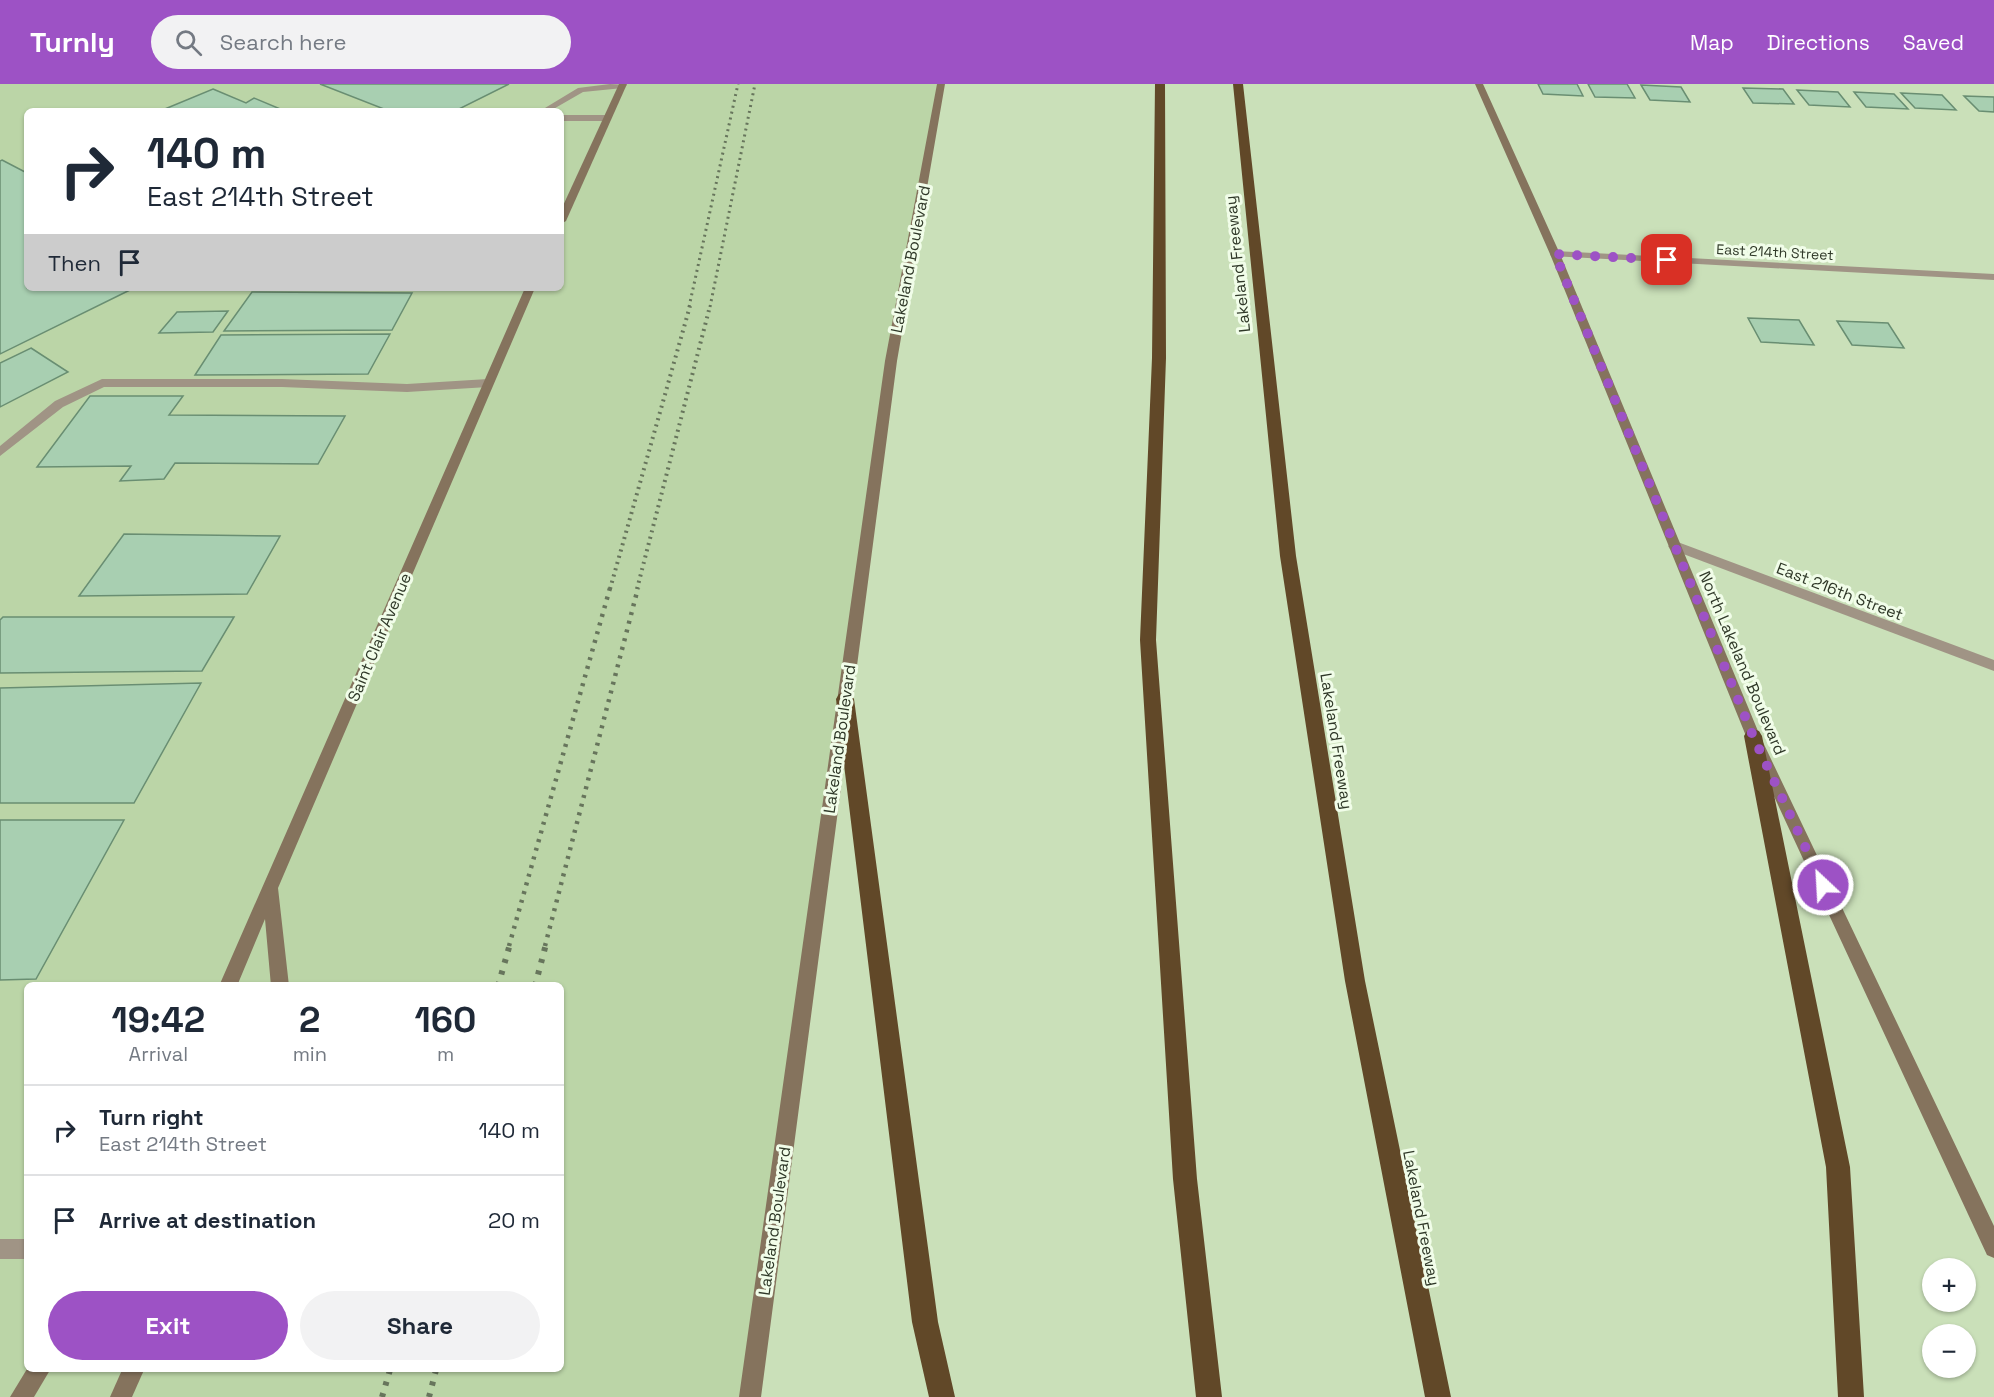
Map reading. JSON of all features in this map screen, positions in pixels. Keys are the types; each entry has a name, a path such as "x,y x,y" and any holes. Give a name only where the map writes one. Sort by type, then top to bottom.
{"highway":[{"path":"1160,84 1160,358 1148,640 1185,1179 1209,1397"},
{"name":"Lakeland Freeway","path":"1238,84 1290,568 1355,981 1438,1397"},
{"path":"845,699 925,1322 942,1397"},
{"path":"1753,736 1838,1167 1851,1397"}],"street":[{"name":"Lakeland Boulevard","path":"750,1397 891,361 941,84"},
{"name":"North Lakeland Boulevard","path":"1479,84 1555,254 1753,736 1994,1248"},
{"path":"549,108 581,90 623,85"},
{"path":"564,213 623,85"},
{"path":"564,118 607,118"},
{"name":"East 214th Street","path":"1555,254 1994,277"},
{"name":"Saint Clair Avenue","path":"230,982 529,291"},
{"path":"0,452 59,404 102,383 282,383 407,388 488,383"},
{"name":"East 216th Street","path":"1675,546 1994,666"},
{"path":"271,887 280,982"},
{"path":"0,1249 24,1249"},
{"path":"21,1397 38,1372"},
{"path":"121,1397 132,1372"}],"shaded area":[{"path":"0,84 941,84 891,361 750,1397 0,1397"}],"building":[{"path":"320,84 509,84 461,108 381,108"},
{"path":"1538,84 1577,84 1583,96 1543,94"},
{"path":"1588,84 1627,84 1635,98 1595,97"},
{"path":"1641,85 1681,87 1690,102 1650,100"},
{"path":"1743,88 1783,89 1794,104 1753,103"},
{"path":"213,89 246,103 254,98 278,108 167,108"},
{"path":"1797,90 1838,92 1850,107 1809,105"},
{"path":"1854,92 1894,94 1908,109 1866,107"},
{"path":"1901,93 1942,95 1956,110 1915,108"},
{"path":"1964,96 1994,97 1994,112 1979,111"},
{"path":"0,161 24,171 24,291 128,291 0,354"},
{"path":"252,292 412,293 392,330 224,331"},
{"path":"228,311 213,332 159,333 177,312"},
{"path":"1748,318 1799,320 1814,345 1761,342"},
{"path":"1837,321 1888,323 1904,348 1852,345"},
{"path":"390,334 368,374 195,375 221,335"},
{"path":"31,348 68,372 0,407 0,363"},
{"path":"90,396 183,396 169,415 345,416 318,464 175,463 164,479 120,481 131,466 37,467"},
{"path":"124,534 280,536 247,594 79,596"},
{"path":"3,617 234,617 202,671 0,673 0,620"},
{"path":"201,683 134,803 0,803 0,688"},
{"path":"0,820 124,820 36,979 0,980"}],"railway":[{"path":"689,307 738,84"},
{"path":"710,307 755,84"},
{"path":"610,589 690,306"},
{"path":"637,589 710,306"},
{"path":"509,946 610,588"},
{"path":"545,946 638,588"},
{"path":"499,982 510,944"},
{"path":"536,982 546,944"},
{"path":"382,1397 389,1372"},
{"path":"429,1397 435,1372"}],"route":[{"path":"1667,260 1555,254 1753,736 1823,885"}]}
